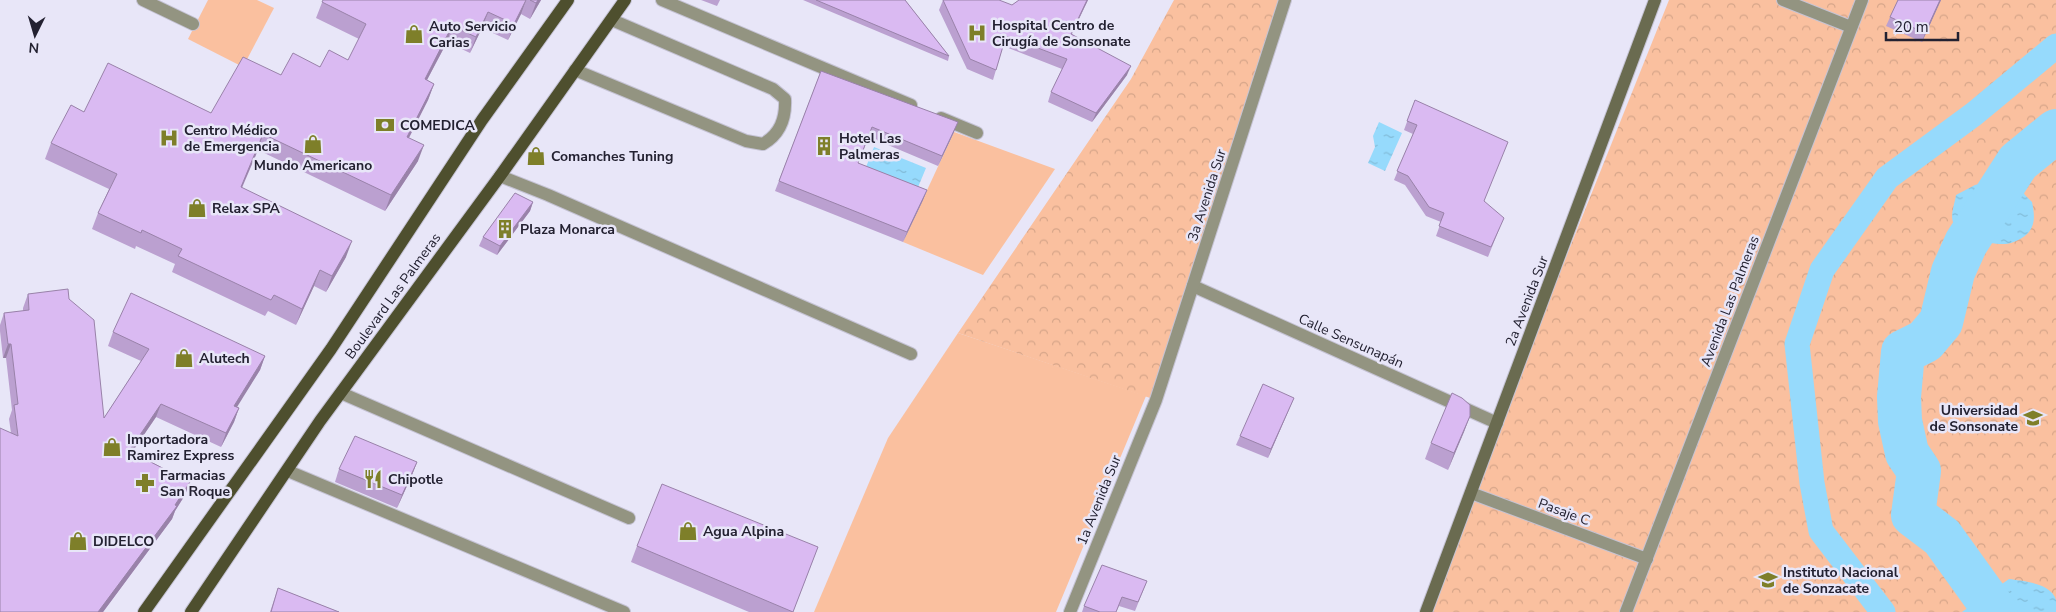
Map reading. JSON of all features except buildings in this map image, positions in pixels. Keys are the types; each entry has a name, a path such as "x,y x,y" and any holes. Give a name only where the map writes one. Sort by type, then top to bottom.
{"main road":[{"name":"Boulevard Las Palmeras","path":"144,612 325,357 482,120 568,0"},
{"name":"Boulevard Las Palmeras","path":"190,612 288,471 320,421 500,176 625,0"}],"street":[{"path":"143,0 193,24"},
{"path":"662,0 976,133"},
{"name":"3a Avenida Sur","path":"1156,400 1285,0"},
{"name":"2a Avenida Sur","path":"1426,612 1655,0"},
{"path":"1783,0 1851,27"},
{"name":"Avenida Las Palmeras","path":"1626,612 1862,0"},
{"path":"575,70 746,142 763,144 775,137 786,113 786,106 785,100 773,89 612,20"},
{"path":"500,176 548,195 911,354"},
{"name":"Calle Sensunapán","path":"1193,286 1496,423"},
{"path":"341,392 629,518"},
{"name":"1a Avenida Sur","path":"1070,612 1156,400"},
{"path":"288,471 624,612"},
{"name":"Pasaje C","path":"1471,493 1646,559"}],"green space":[{"path":"208,0 257,0 274,8 243,67 188,39"},
{"path":"1174,0 1285,0 1156,400 958,333 1131,79"},
{"path":"1669,0 2056,0 2056,612 1424,612"},
{"path":"954,132 1055,169 983,275 903,242"},
{"path":"958,333 1146,396 1056,612 814,612 888,438"}],"water":[{"path":"2056,113 2056,146 2031,167 2021,188 2033,206 2034,221 2029,232 2018,240 2005,244 1976,239 1961,232 1952,219 1956,195 1975,185 1994,180 2020,142 2036,126"},
{"path":"1379,122 1402,133 1385,171 1368,163 1375,147 1373,136"},
{"path":"874,147 926,168 916,192 864,172"},
{"path":"2009,579 2036,584 2049,590 2056,600 2056,612 1962,612"}],"waterway":[{"path":"1883,612 1821,531 1812,483 1797,344 1822,270 1887,178 1974,114 2056,46"},
{"path":"1996,612 1942,537 1913,515 1919,471 1907,453 1900,421 1899,397 1903,352 1925,341 1941,322 1953,272 1966,243 2018,162 2056,131"}],"place":[{"name":"Hospital Centro de Cirugía de Sonsonate","path":"977,33"},
{"name":"Auto Servicio Carias","path":"414,34"},
{"name":"COMEDICA","path":"385,125"},
{"name":"Centro Médico de Emergencia","path":"169,138"},
{"name":"Mundo Americano","path":"313,144"},
{"name":"Hotel Las Palmeras","path":"824,146"},
{"name":"Comanches Tuning","path":"536,156"},
{"name":"Relax SPA","path":"197,208"},
{"name":"Plaza Monarca","path":"505,229"},
{"name":"Alutech","path":"184,358"},
{"name":"Universidad de Sonsonate","path":"2033,418"},
{"name":"Importadora Ramirez Express","path":"112,447"},
{"name":"Chipotle","path":"373,479"},
{"name":"Farmacias San Roque","path":"145,483"},
{"name":"Agua Alpina","path":"688,531"},
{"name":"DIDELCO","path":"78,541"},
{"name":"Instituto Nacional de Sonzacate","path":"1768,580"}]}
